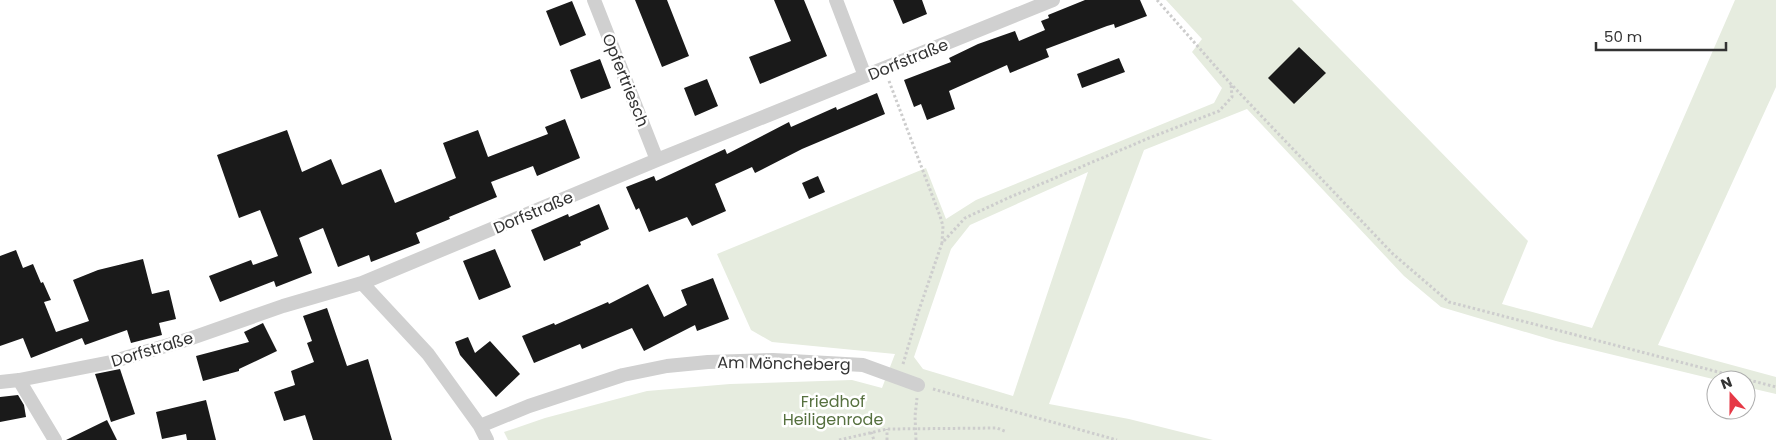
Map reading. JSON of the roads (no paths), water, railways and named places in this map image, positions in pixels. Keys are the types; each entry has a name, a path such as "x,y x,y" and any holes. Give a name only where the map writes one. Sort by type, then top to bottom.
{"street":[{"name":"Opfertriesch","path":"594,0 657,160"},
{"path":"836,0 865,76"},
{"name":"Dorfstraße","path":"0,382 111,362 189,339 283,306 362,283 657,160 1053,0"},
{"path":"362,283 428,354 480,426 487,440"},
{"name":"Am Möncheberg","path":"480,426 529,406 587,386 623,375 667,366 727,361 773,360 863,365 918,385"},
{"path":"19,380 55,440"}],"park label":[{"name":"Friedhof Heiligenrode","path":"833,410"}]}
